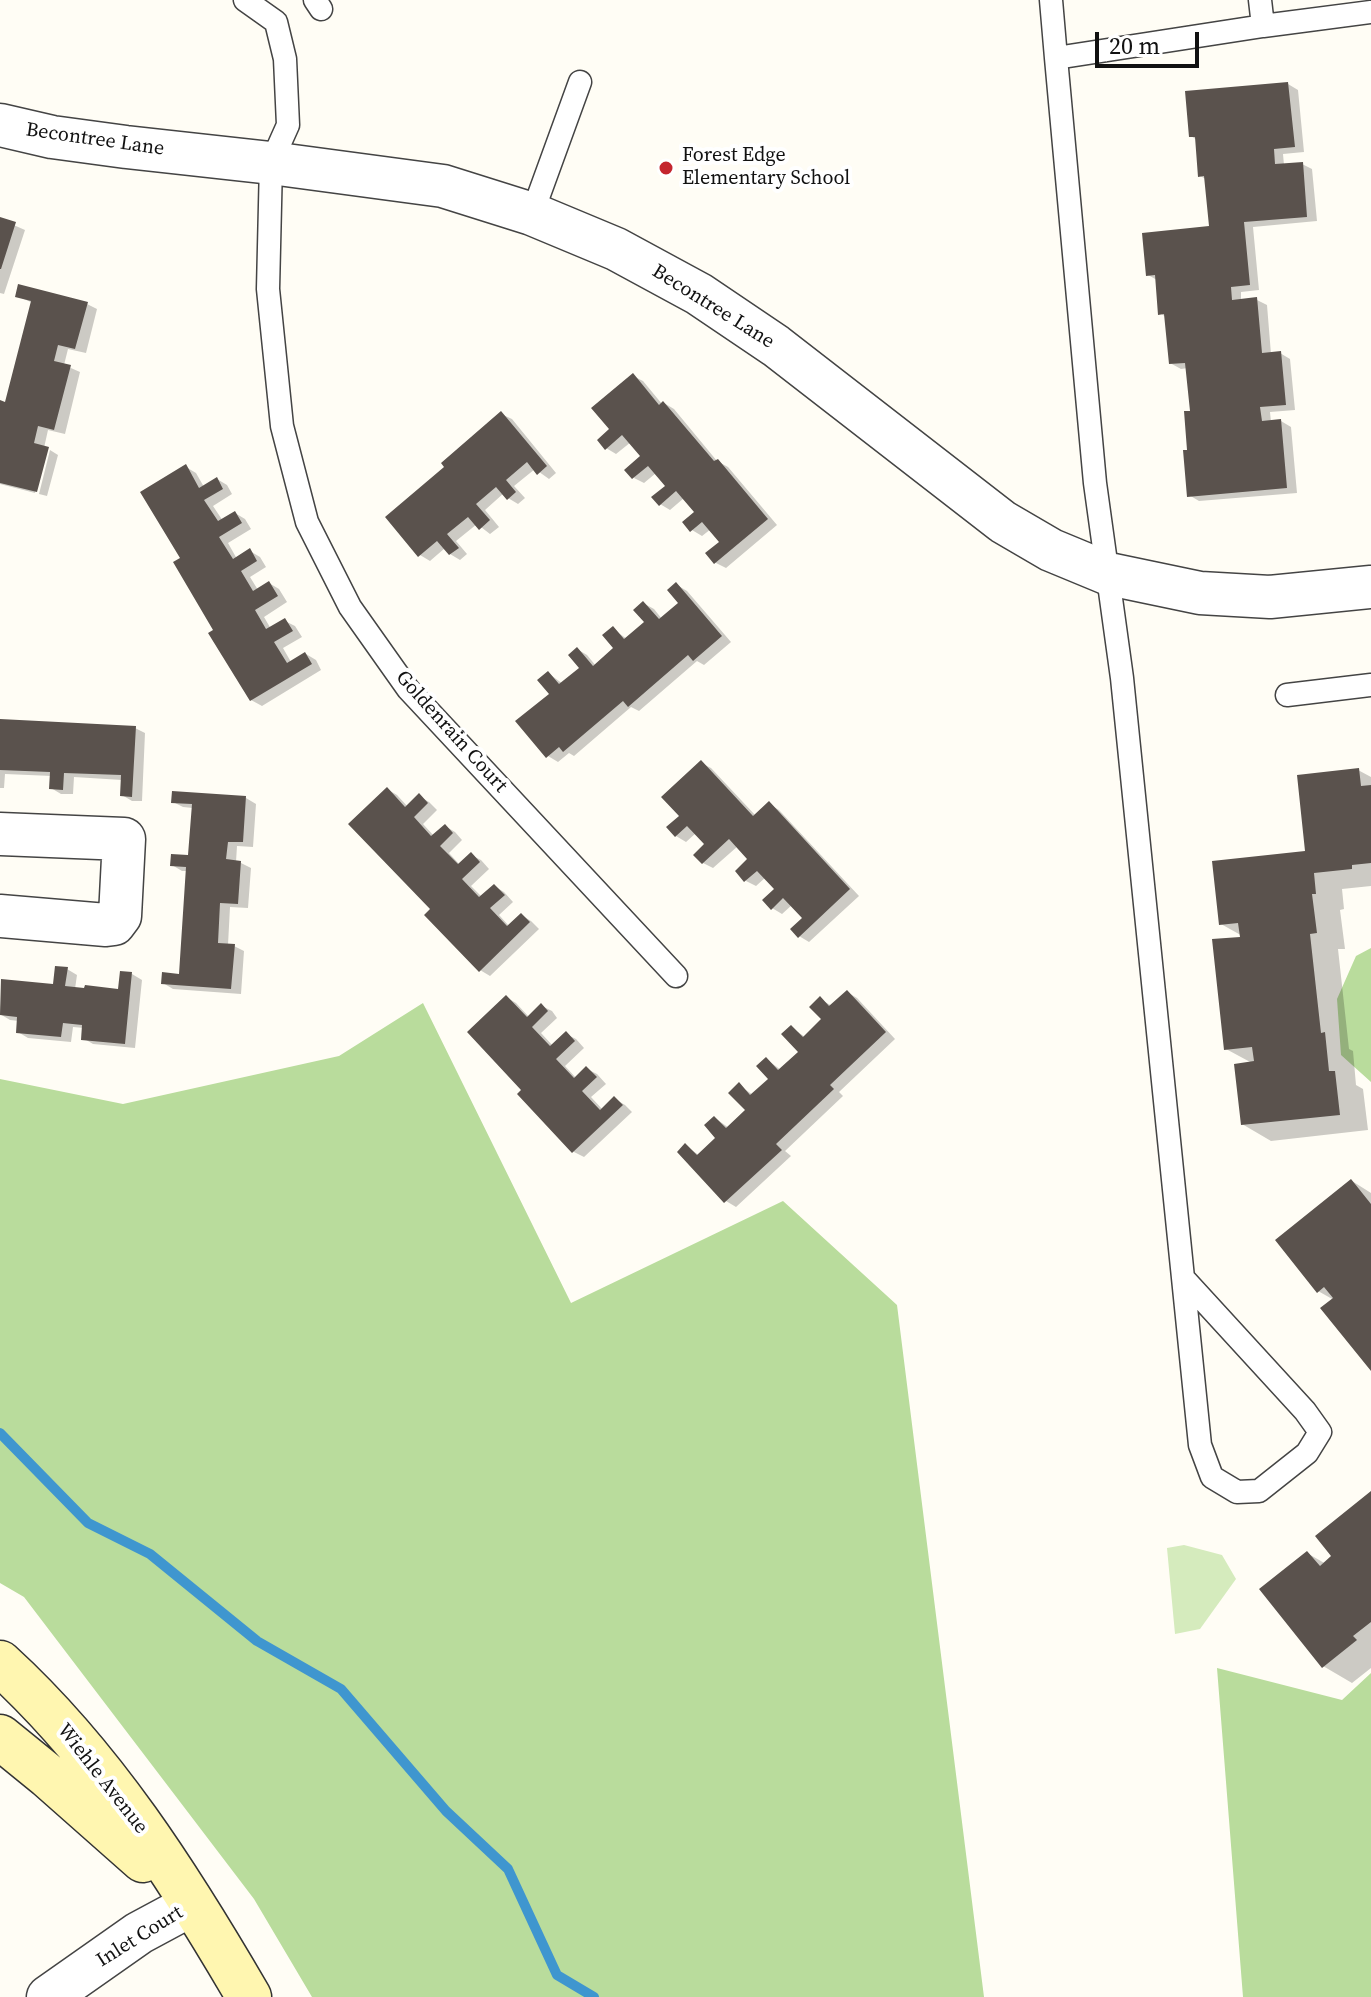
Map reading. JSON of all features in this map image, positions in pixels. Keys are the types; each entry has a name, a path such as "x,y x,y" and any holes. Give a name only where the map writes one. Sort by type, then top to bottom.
{"main road":[{"name":"Wiehle Avenue","path":"0,1663 88,1756 193,1904 249,1997"},
{"name":"Wiehle Avenue","path":"0,1737 193,1904"}],"street":[{"name":"Becontree Lane","path":"0,125 52,137 443,186 532,214 616,249 699,294 776,346 1003,522 1051,550 1109,574 1200,593 1270,597 1371,587"},
{"path":"0,834 124,839 120,916 114,924 0,916"},
{"name":"Inlet Court","path":"48,1997 139,1933 193,1904"}],"lane":[{"path":"245,0 276,22 285,59 288,125 271,163"},
{"path":"1051,0 1095,483 1122,678 1200,1445 1212,1477 1237,1492 1259,1491 1307,1453 1320,1432 1305,1411 1184,1279"},
{"path":"1260,0 1263,26"},
{"path":"1056,58 1371,12"},
{"path":"532,214 580,82"},
{"name":"Goldenrain Court","path":"271,163 268,289 282,426 307,522 350,607 408,689 676,976"},
{"path":"1287,695 1371,685"}],"green space":[{"path":"1371,948 1371,1082 1341,1055 1337,999 1356,956"},
{"path":"423,1003 571,1303 783,1201 897,1305 984,1997 312,1997 254,1899 24,1597 0,1583 0,1079 123,1104 339,1056"},
{"path":"1184,1545 1222,1555 1236,1579 1200,1629 1175,1634 1167,1548"},
{"path":"1217,1668 1342,1700 1371,1673 1371,1997 1243,1997"}],"building":[{"path":"1288,82 1295,147 1274,149 1275,164 1303,162 1307,217 1244,222 1250,285 1231,287 1232,300 1257,297 1262,353 1281,351 1286,405 1260,407 1262,421 1281,419 1287,488 1187,497 1184,411 1190,411 1185,363 1169,364 1164,314 1158,315 1155,275 1146,276 1142,233 1209,226 1204,176 1198,177 1195,137 1189,137 1185,91"},
{"path":"0,217 16,222 1,269 0,269"},
{"path":"18,284 88,302 75,349 58,345 54,361 71,365 54,430 38,426 34,443 49,447 37,492 0,483 0,400 5,402 31,301 15,297"},
{"path":"633,373 659,405 663,401 714,461 718,459 768,519 714,564 705,553 719,542 702,522 690,532 682,522 694,512 676,491 659,506 651,497 665,486 648,466 632,479 624,470 640,456 622,435 605,450 597,440 609,429 591,408"},
{"path":"501,411 547,466 537,475 527,462 506,480 516,492 507,500 496,487 476,504 490,520 479,530 468,517 447,534 459,548 449,555 437,541 418,557 385,517 444,467 441,463"},
{"path":"186,464 199,488 217,477 223,489 204,500 218,521 235,511 242,523 219,537 233,559 250,548 257,561 241,571 253,591 269,581 278,596 255,610 266,629 285,618 293,631 274,642 287,663 305,652 312,664 250,701 208,633 213,630 173,562 180,558 140,492"},
{"path":"676,582 722,636 693,661 688,655 628,707 623,701 563,752 559,747 546,758 515,721 549,694 537,680 548,671 559,684 579,668 568,655 577,647 593,666 613,648 602,635 613,626 624,639 644,622 633,610 643,601 659,619 678,603 667,590"},
{"path":"0,719 136,726 132,797 120,796 121,775 64,773 63,790 49,789 50,772 0,770"},
{"path":"701,760 753,816 769,801 850,889 798,938 790,929 802,918 783,898 771,910 762,900 774,889 757,871 744,882 735,871 747,859 729,839 702,864 693,855 704,844 687,826 675,837 666,827 679,816 661,797"},
{"path":"1359,768 1361,786 1371,785 1371,863 1352,865 1352,869 1314,873 1316,894 1312,894 1317,933 1310,934 1321,1033 1325,1032 1329,1071 1335,1071 1340,1115 1241,1125 1234,1064 1254,1061 1252,1047 1224,1050 1212,939 1240,937 1238,923 1219,925 1212,861 1305,851 1297,775"},
{"path":"387,787 405,807 419,793 428,803 414,817 431,836 445,824 453,833 440,846 458,864 471,852 480,862 462,879 479,897 494,884 505,895 490,908 507,926 521,913 530,922 479,972 424,915 430,909 348,824"},
{"path":"172,791 246,796 243,842 228,842 226,859 241,861 238,904 220,903 218,943 235,944 231,989 161,984 162,972 179,974 186,867 170,866 171,854 188,855 192,804 171,803"},
{"path":"55,966 68,967 65,986 84,988 85,985 118,989 120,971 132,972 125,1044 81,1040 82,1025 63,1023 61,1037 16,1033 17,1017 0,1015 1,979 53,984"},
{"path":"847,990 886,1032 830,1085 834,1089 776,1144 782,1150 724,1203 677,1152 685,1143 697,1155 715,1138 704,1125 714,1116 726,1128 745,1110 728,1093 739,1082 750,1095 768,1079 756,1066 766,1057 778,1070 798,1052 781,1034 791,1025 803,1037 821,1019 809,1007 820,996 829,1006"},
{"path":"506,995 527,1017 541,1003 548,1011 532,1027 550,1046 566,1031 575,1041 556,1059 574,1078 586,1066 597,1077 582,1091 600,1110 614,1096 623,1105 572,1153 517,1094 521,1090 467,1032"},
{"path":"1351,1179 1371,1204 1371,1371 1320,1308 1333,1298 1324,1287 1317,1293 1275,1240"},
{"path":"1371,1491 1371,1622 1353,1636 1357,1640 1322,1668 1259,1589 1307,1551 1320,1566 1331,1556 1315,1536"}],"waterway":[{"path":"0,1433 88,1523 150,1554 257,1641 341,1689 446,1811 508,1869 557,1975 594,1997"}],"place":[{"name":"Forest Edge Elementary School","path":"666,168"}]}
